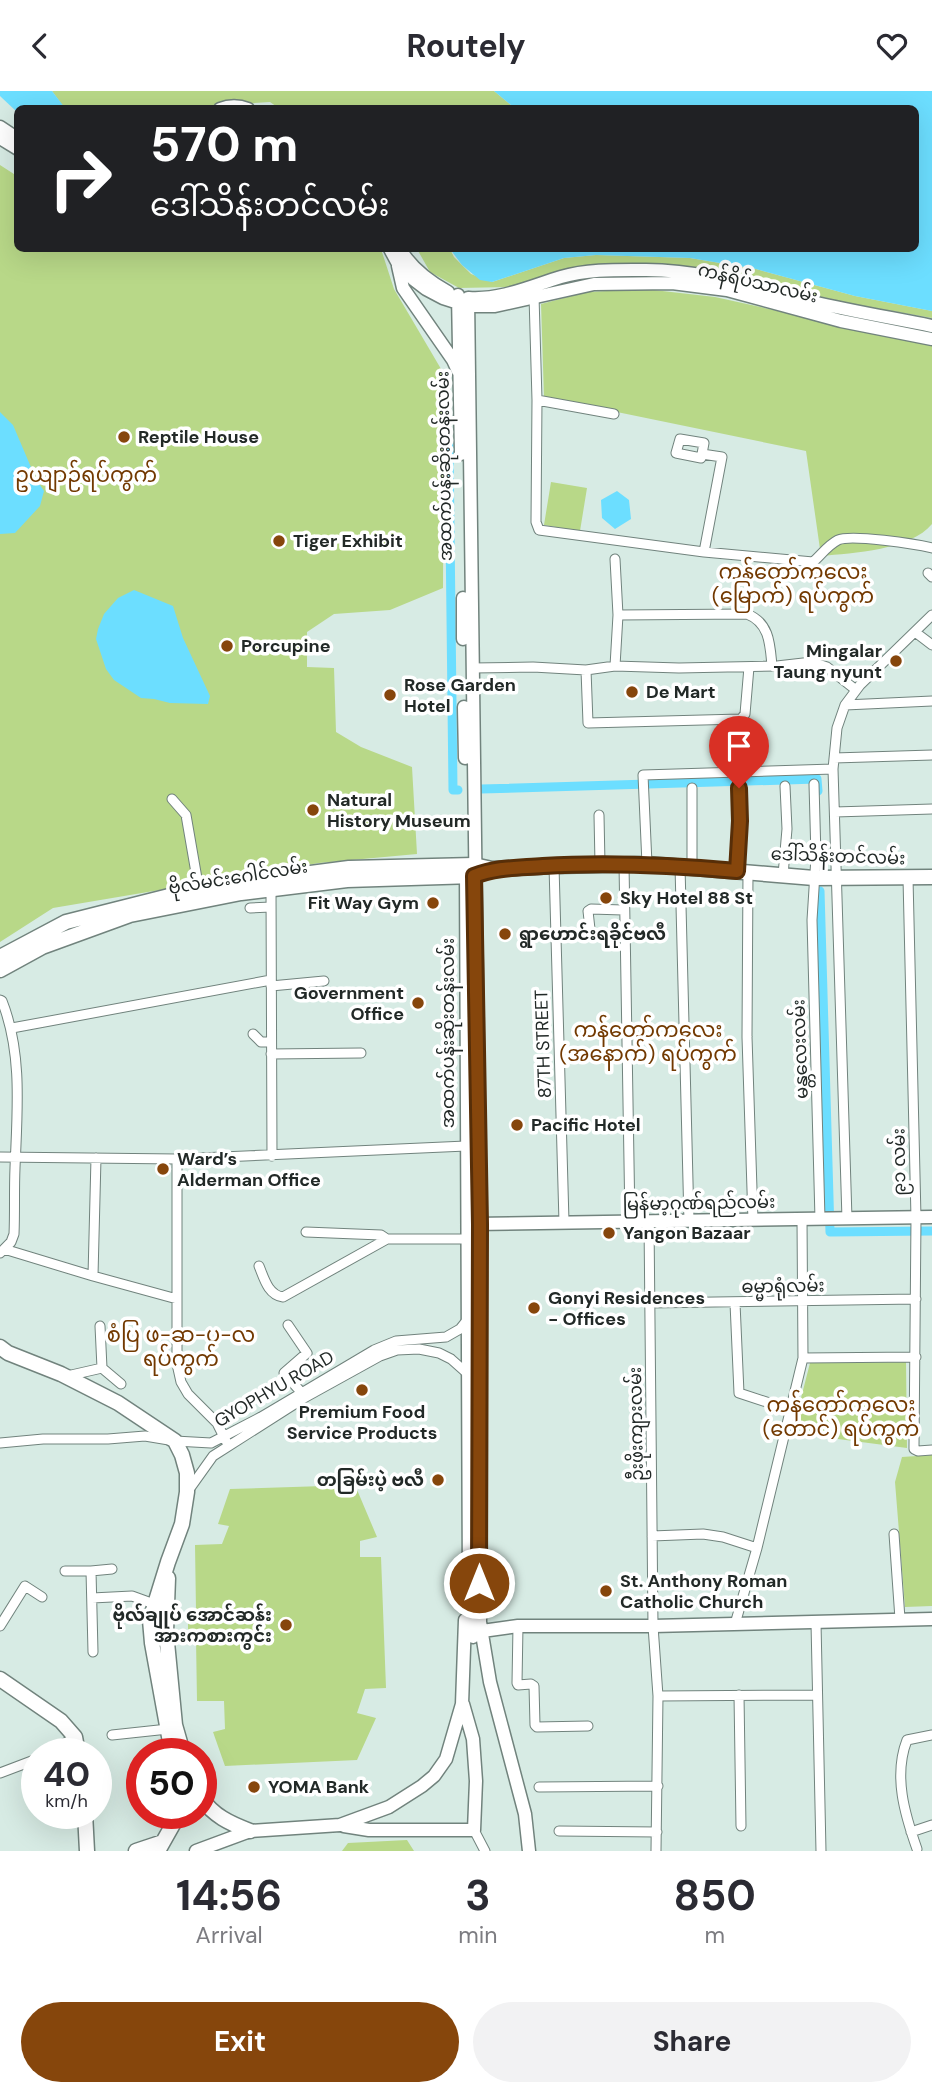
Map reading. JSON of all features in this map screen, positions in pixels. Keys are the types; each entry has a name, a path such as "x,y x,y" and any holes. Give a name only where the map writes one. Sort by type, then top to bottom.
{"main road":[{"path":"0,127 11,141"},
{"name":"ကန်ရိပ်သာလမ်း","path":"392,252 397,263 426,289 463,301 495,306 594,284 623,282 692,285 727,290 841,321 932,339"},
{"path":"402,252 421,274 463,301 496,297 589,272 650,270 678,272 764,288 842,309 932,326"},
{"path":"397,263 403,288 453,360 460,378"},
{"name":"အထက်ပန်းဆိုးတန်းလမ်း","path":"463,301 460,378 465,415"},
{"name":"အထက်ပန်းဆိုးတန်းလမ်း","path":"463,301 480,1606 472,1633"},
{"name":"ဒေါ်သိန်းတင်လမ်း","path":"470,871 647,864 814,878 932,877"},
{"path":"0,957 66,922 199,890 265,886 348,868 418,866 470,871"},
{"name":"ဗိုလ်မင်းဂေါင်လမ်း","path":"0,970 42,947 130,915 265,886 470,871"},
{"name":"အထက်ပန်းဆိုးတန်းလမ်း","path":"472,1082 466,1146 473,1224 466,1240 469,1375 468,1592 472,1633 490,1684 520,1790 529,1851"},
{"name":"မြန်မာ့ဂုဏ်ရည်လမ်း","path":"473,1224 932,1217"},
{"path":"0,1347 117,1403 175,1441 182,1455 187,1473 182,1524 150,1620 170,1738"},
{"path":"168,1562 166,1632 175,1725 179,1738"},
{"path":"480,1606 489,1617 514,1627"},
{"path":"196,1851 250,1831 340,1825 408,1797 434,1776 446,1759 462,1704 472,1633 514,1627 932,1619"},
{"path":"0,1679 61,1721 75,1737"},
{"path":"340,1825 369,1831 474,1830 474,1739 462,1704"},
{"path":"448,1753 474,1739"},
{"path":"217,1815 250,1831"},
{"path":"86,1829 88,1851"},
{"path":"136,1851 161,1846 170,1829"}],"street":[{"path":"534,296 536,522 539,530 704,552 813,562 835,541 843,538 932,548"},
{"path":"537,400 614,414"},
{"path":"702,454 722,457 704,552"},
{"path":"615,559 618,615 615,666"},
{"path":"618,615 747,614 761,621 766,630 770,641 772,666"},
{"path":"847,1219 833,769 837,728 845,705 856,690 932,615"},
{"path":"915,632 932,645"},
{"path":"468,668 533,667 586,670 615,666 679,669 812,662 827,667 856,690"},
{"path":"586,670 588,723 608,723 741,719 745,714 749,667"},
{"path":"845,705 932,701"},
{"path":"834,758 932,755"},
{"path":"647,864 643,775 833,769"},
{"name":"မန္တလေးလမ်း","path":"814,784 812,920 820,1219"},
{"path":"783,875 787,829 785,786"},
{"path":"689,1221 686,866 692,788"},
{"path":"739,788 753,1220"},
{"path":"172,799 186,815 199,890"},
{"path":"835,812 932,809"},
{"path":"599,815 600,864"},
{"path":"624,864 630,1221"},
{"name":"87TH STREET","path":"554,866 564,1222"},
{"name":"၉၁ လမ်း","path":"908,878 916,1218 914,1449 932,1450"},
{"path":"265,886 271,907 272,1156"},
{"path":"250,908 271,907"},
{"path":"590,929 588,911 591,909 623,910"},
{"path":"12,1028 271,983 324,981"},
{"path":"0,1000 12,1028 16,1048 14,1234 11,1243 2,1251"},
{"path":"253,1034 261,1042 271,1042"},
{"path":"271,1054 361,1053"},
{"path":"0,1157 177,1159 466,1146"},
{"path":"93,1276 96,1158"},
{"path":"177,1159 177,1364 187,1394 217,1423 226,1441"},
{"path":"735,1624 757,1548 803,1358 803,1219"},
{"name":"ဦးဖိုးကျားလမ်း","path":"649,1221 653,1626 659,1696 656,1851"},
{"path":"306,1232 381,1235 387,1239"},
{"path":"258,1266 268,1288 276,1296 283,1297 387,1239 466,1240"},
{"path":"2,1251 177,1299"},
{"name":"ဓမ္မာရုံလမ်း","path":"650,1303 916,1299"},
{"path":"735,1303 739,1393 791,1410"},
{"name":"GYOPHYU ROAD","path":"187,1492 226,1441 301,1392 374,1350 396,1341 446,1337 460,1329 468,1319"},
{"path":"288,1325 307,1353 284,1373 301,1392"},
{"path":"100,1326 102,1368 121,1384"},
{"name":"GYOPHYU ROAD","path":"0,1443 145,1436 175,1441 226,1441 380,1356 397,1350 419,1349 439,1353 451,1359 469,1375"},
{"path":"803,1358 916,1357"},
{"path":"66,1377 102,1368"},
{"path":"652,1536 703,1534 723,1537 757,1548"},
{"path":"894,1534 900,1619"},
{"path":"65,1571 113,1569"},
{"path":"91,1571 93,1653"},
{"path":"0,1626 25,1586 42,1597"},
{"path":"92,1598 132,1596 154,1604"},
{"path":"816,1623 821,1851"},
{"path":"514,1627 517,1683 534,1686 535,1725 588,1727"},
{"path":"739,1695 741,1826"},
{"path":"659,1696 817,1695"},
{"path":"112,1735 168,1729"},
{"path":"917,1849 905,1813 901,1788 904,1750 907,1741 932,1735"},
{"path":"0,1773 21,1765"},
{"path":"539,1787 658,1786"},
{"path":"911,1832 932,1825"},
{"path":"474,1830 485,1851"},
{"path":"559,1831 657,1832"}],"green space":[{"path":"52,91 494,91 511,105 274,105 270,102 223,105 62,105"},
{"path":"0,165 14,174 14,252 382,252 394,289 444,374 443,588 390,610 334,614 307,632 307,667 334,668 336,732 361,747 412,767 417,854 319,863 53,908 0,942"},
{"path":"419,252 452,252 471,274 492,282 564,258 596,255 690,258 756,269 855,296 932,311 932,318 853,304 721,274 633,266 581,266 509,287 459,288 430,272"},
{"path":"645,289 715,297 932,345 932,524 923,533 896,545 821,556 806,451 544,397 541,304 587,292"},
{"path":"551,482 587,488 580,531 544,525"},
{"path":"906,1362 907,1448 792,1433 810,1363"},
{"path":"932,1455 932,1606 905,1607 895,1482 902,1457"},
{"name":"ဗိုလ်ချုပ် အောင်ဆန်း အားကစားကွင်း","path":"355,1485 377,1537 360,1541 360,1557 381,1557 386,1688 365,1689 357,1713 376,1718 357,1760 225,1766 213,1732 225,1729 224,1701 197,1701 196,1639 188,1639 188,1612 196,1611 195,1545 222,1544 229,1526 218,1524 230,1489"},
{"path":"407,1840 414,1851 342,1851 348,1843"}],"water":[{"path":"0,91 52,91 63,105 14,105 14,109 0,96"},
{"path":"494,91 932,91 932,311 855,296 756,269 690,258 596,255 564,258 492,282 480,280 462,265 452,252 919,252 919,105 511,105"},
{"path":"0,412 13,425 36,479 44,491 40,506 15,533 0,534"},
{"path":"617,491 629,500 631,519 615,529 602,518 601,500"},
{"path":"134,590 173,606 183,638 210,696 208,704 170,703 141,698 114,680 106,669 96,639 98,629 104,614 118,598"}],"waterway":[{"path":"449,444 453,790 458,790"},
{"path":"481,789 817,779 818,791"},
{"path":"820,891 830,1232 932,1231"}],"place":[{"name":"Reptile House","path":"124,437"},
{"name":"Tiger Exhibit","path":"279,541"},
{"name":"Porcupine","path":"227,646"},
{"name":"Mingalar Taung nyunt","path":"896,661"},
{"name":"De Mart","path":"632,692"},
{"name":"Rose Garden Hotel","path":"390,695"},
{"name":"Natural History Museum","path":"313,810"},
{"name":"Sky Hotel 88 St","path":"606,898"},
{"name":"Fit Way Gym","path":"433,903"},
{"name":"ရွာဟောင်းရခိုင်ဗလီ","path":"505,934"},
{"name":"Government Office","path":"418,1003"},
{"name":"Pacific Hotel","path":"517,1125"},
{"name":"Ward’s Alderman Office","path":"163,1169"},
{"name":"Yangon Bazaar","path":"609,1233"},
{"name":"Gonyi Residences - Offices","path":"534,1308"},
{"name":"Premium Food Service Products","path":"362,1390"},
{"name":"တခြမ်းပဲ့ ဗလီ","path":"438,1480"},
{"name":"St. Anthony Roman Catholic Church","path":"606,1591"},
{"name":"ဗိုလ်ချုပ် အောင်ဆန်း အားကစားကွင်း","path":"286,1625"},
{"name":"YOMA Bank","path":"254,1787"}],"district":[{"name":"ဥယျာဉ်ရပ်ကွက်","path":"86,475"},
{"name":"ကန်တော်ကလေး (မြောက်) ရပ်ကွက်","path":"793,584"},
{"name":"ကန်တော်ကလေး (အနောက်) ရပ်ကွက်","path":"648,1042"},
{"name":"စံပြ ဖ-ဆ-ပ-လ ရပ်ကွက်","path":"181,1347"},
{"name":"ကန်တော်ကလေး (တောင်) ရပ်ကွက်","path":"841,1417"}],"route":[{"path":"479,1583 480,1224 474,876 492,869 600,864 647,864 737,871 739,788"}]}
